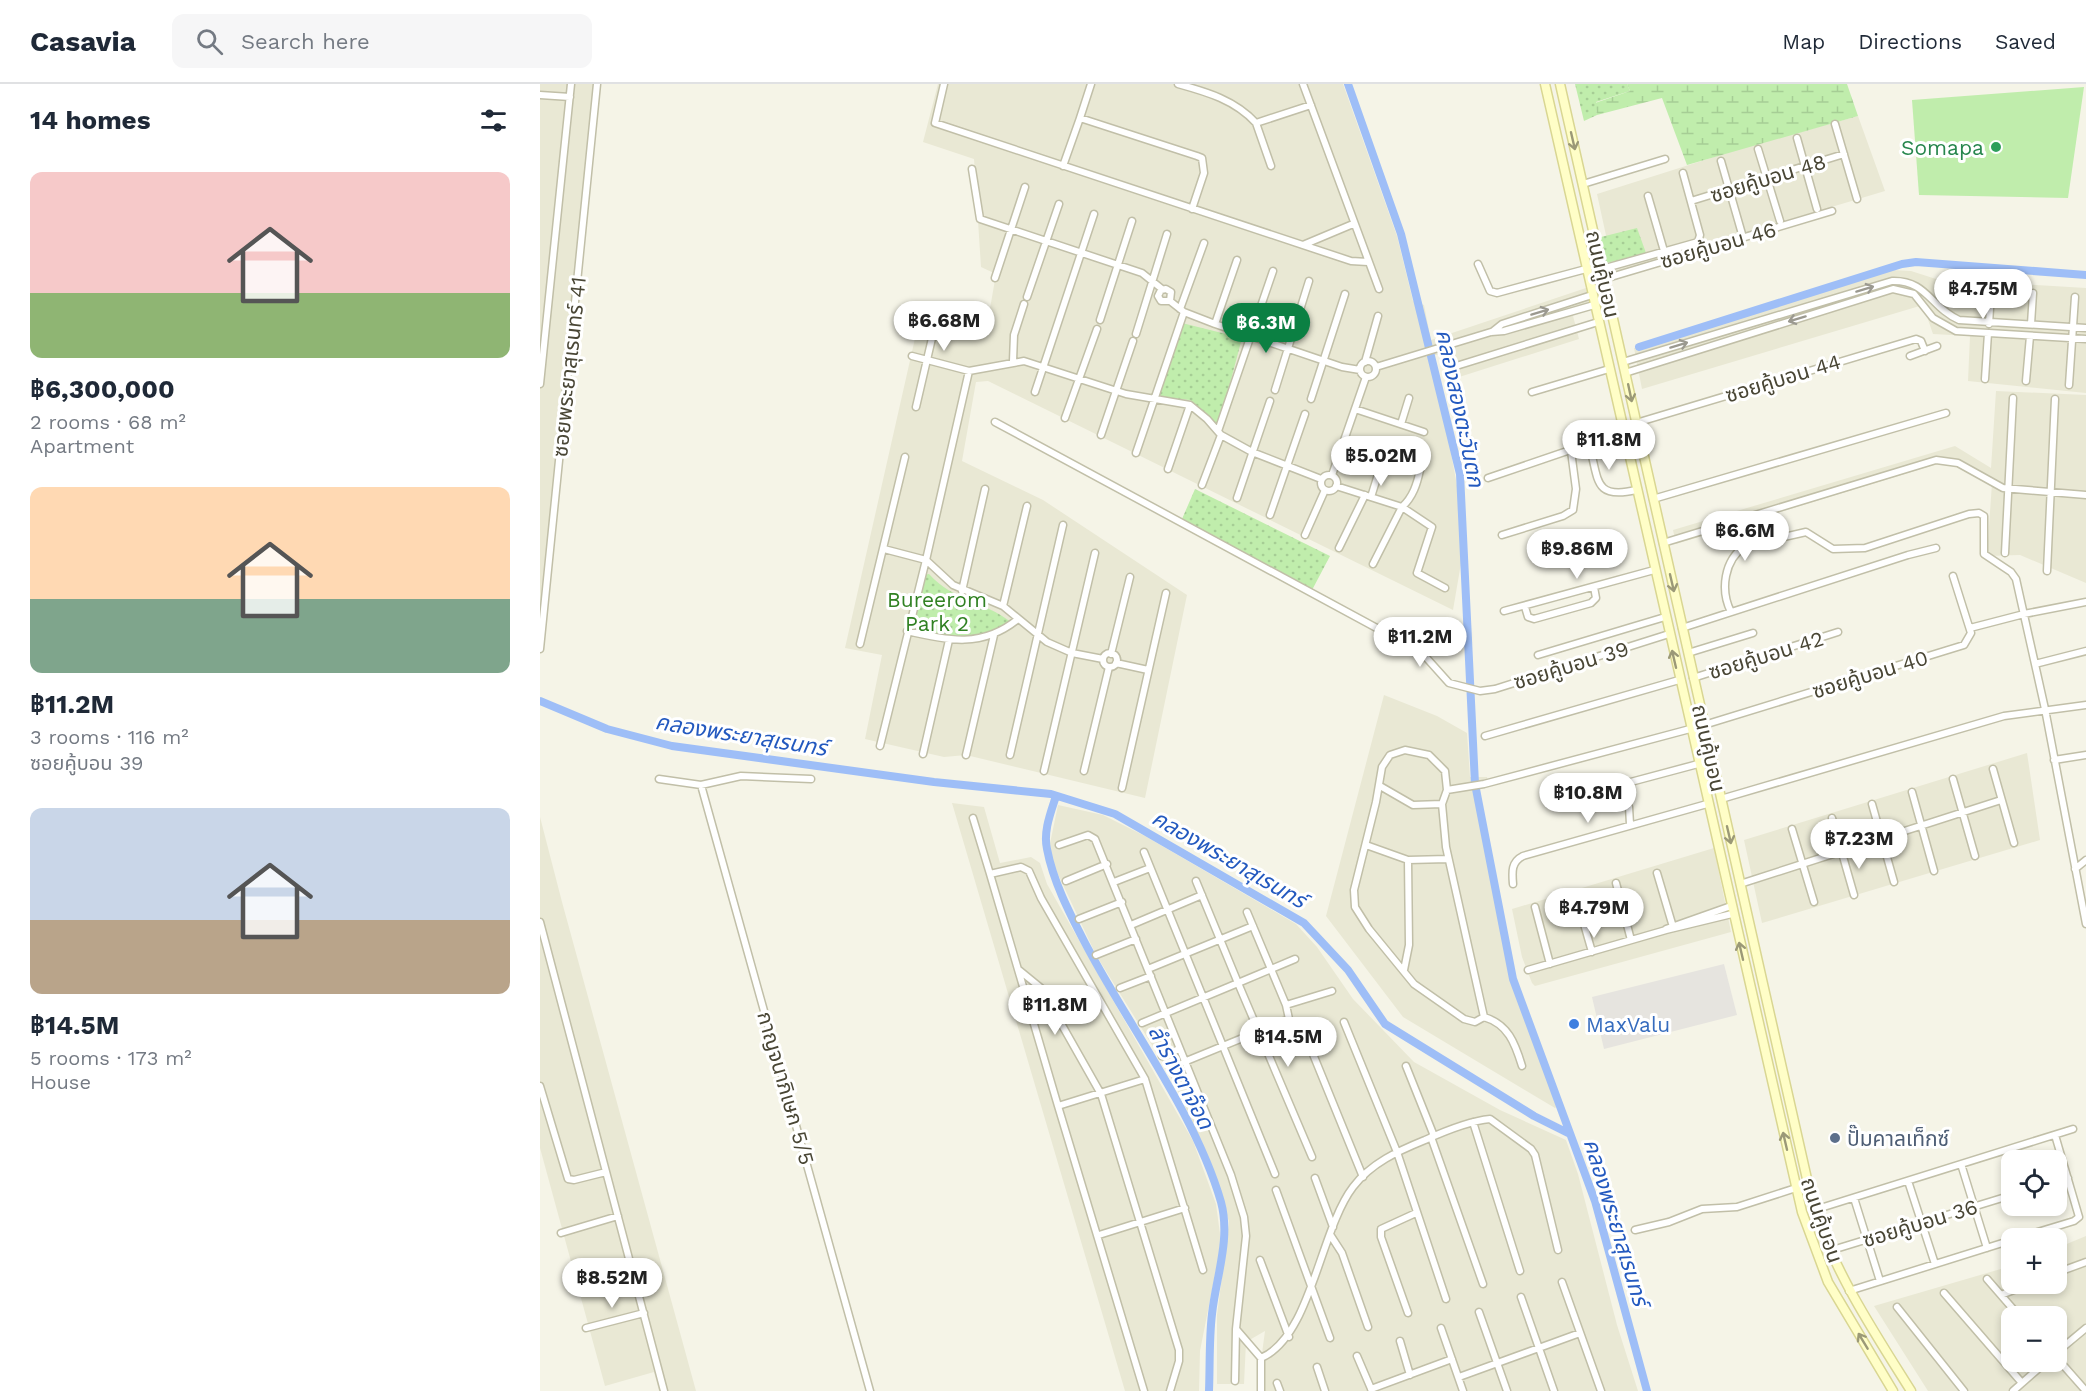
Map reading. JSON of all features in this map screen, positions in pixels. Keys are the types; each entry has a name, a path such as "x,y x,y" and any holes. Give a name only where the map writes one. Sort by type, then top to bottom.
{"main road":[{"name":"ถนนคู้บอน","path":"1545,84 1707,804 1802,1212 1828,1282 1893,1391"},
{"name":"ถนนคู้บอน","path":"1560,84 1814,1210 1828,1251 1911,1391"},
{"path":"1776,1102 1788,1099"}],"street":[{"path":"540,384 571,84"},
{"name":"ซอยพระยาสุเรนทร์ 41","path":"540,649 597,84"},
{"path":"944,84 935,123 1351,261 1368,262"},
{"path":"1063,166 1091,84"},
{"path":"1178,84 1224,99 1248,114 1256,123 1271,166"},
{"path":"1304,84 1353,224 1379,289"},
{"path":"540,95 570,97"},
{"path":"1256,123 1311,105"},
{"path":"1080,118 1202,158 1204,173 1192,209"},
{"path":"1835,124 1857,199"},
{"path":"1797,138 1817,209"},
{"path":"1758,149 1780,221"},
{"name":"ซอยคู้บอน 48","path":"1602,269 1700,240 1691,201 1844,154"},
{"path":"1583,184 1665,159"},
{"path":"1721,161 1742,234"},
{"path":"972,169 978,216 1045,242 1142,273 1162,289 1171,292 1170,301"},
{"path":"1683,173 1691,201"},
{"path":"995,278 1025,187"},
{"path":"1648,196 1664,251"},
{"path":"1027,297 1059,204"},
{"name":"ซอยคู้บอน 46","path":"1604,279 1832,211"},
{"path":"1035,392 1094,214"},
{"path":"1100,320 1132,221"},
{"path":"1303,245 1353,224"},
{"path":"1136,334 1167,234"},
{"path":"1136,453 1204,243"},
{"path":"1215,324 1237,260"},
{"path":"1478,264 1490,291 1497,293 1586,269"},
{"path":"1202,485 1273,271"},
{"path":"1623,362 1892,281 1906,280 1917,285 1948,315 1959,320 1989,324 2086,328"},
{"path":"1892,281 1893,290"},
{"path":"1275,390 1309,282"},
{"path":"1162,289 1158,294 1159,299 1164,303 1170,301"},
{"path":"1625,373 1893,290 1914,294 1934,318 1949,327 1988,333 2086,339"},
{"path":"1989,324 1991,292"},
{"path":"2031,324 2033,293"},
{"path":"1311,399 1345,294"},
{"path":"2069,385 2071,328 2075,297"},
{"path":"1376,367 1491,332 1504,332 1593,300"},
{"path":"1170,301 1182,311 1215,324 1324,361 1360,370 1366,377"},
{"path":"1013,361 1014,335 1024,304"},
{"path":"1360,370 1365,362 1378,316"},
{"path":"916,407 936,321"},
{"path":"1453,367 1598,322"},
{"path":"1065,418 1097,329"},
{"path":"1985,379 1988,333"},
{"path":"2026,381 2030,336"},
{"name":"ซอยคู้บอน 44","path":"1636,423 1916,339 1921,341 1924,351"},
{"path":"1101,435 1133,341"},
{"path":"1910,356 1937,346"},
{"path":"912,356 969,371 989,369 1013,361 1024,361 1115,390 1190,405 1219,433 1252,452 1321,479"},
{"path":"1365,362 1373,363 1376,367"},
{"path":"1366,377 1375,374 1376,367"},
{"path":"1532,392 1609,369"},
{"path":"880,746 926,560 969,371"},
{"path":"1332,475 1366,377"},
{"path":"1401,424 1409,398"},
{"path":"2005,553 2013,398"},
{"path":"2047,571 2055,399"},
{"path":"1237,498 1270,401"},
{"path":"1168,469 1190,405"},
{"path":"1354,409 1424,432"},
{"path":"1653,499 1946,413"},
{"path":"1270,515 1305,414"},
{"name":"ซอยคู้บอน 39","path":"995,422 1423,654 1441,677 1461,688 1480,691 1669,634"},
{"path":"1488,478 1623,432"},
{"path":"1589,444 1602,487 1606,491 1615,495 1636,490"},
{"path":"1339,548 1368,496 1386,449"},
{"path":"1502,535 1563,516 1573,510 1576,489 1571,451"},
{"path":"860,644 905,457"},
{"path":"1663,543 1936,460 1958,463 1992,483 2008,488 2086,495"},
{"path":"1373,564 1402,507 1410,499 1418,480 1420,470 1418,466"},
{"path":"1326,475 1332,475 1336,479 1336,486 1332,490 1326,490 1321,486 1321,479 1326,475"},
{"path":"1336,486 1402,507 1432,527 1417,573 1445,588"},
{"path":"962,591 986,489"},
{"path":"1305,535 1326,490"},
{"path":"1003,606 1027,506"},
{"path":"1731,612 1726,601 1724,585 1735,554 1744,546 1806,532 1833,549 1865,548 1906,533 1979,513 1984,519 1984,554 2015,575 2045,709 2086,924"},
{"path":"1010,755 1036,634 1063,525"},
{"path":"1682,628 1936,548"},
{"path":"884,549 926,560 943,578 962,591 1003,606 1036,634 1072,653 1104,659 1111,654 1130,577"},
{"path":"1044,771 1095,553"},
{"path":"1504,611 1654,570"},
{"path":"1953,576 1970,628 2024,614 2086,603"},
{"path":"1525,607 1528,617 1534,619 1591,603 1596,598 1594,587"},
{"path":"1122,788 1166,593"},
{"path":"1538,655 1665,617"},
{"path":"907,631 949,640 994,635 1018,619"},
{"name":"ซอยคู้บอน 40","path":"1704,725 1964,645 1971,637 1970,628"},
{"path":"1688,653 1753,633"},
{"name":"ซอยคู้บอน 42","path":"1693,678 1838,633"},
{"path":"966,755 994,635"},
{"path":"923,754 949,640"},
{"path":"2035,664 2086,651"},
{"path":"1111,654 1115,656 1116,663"},
{"path":"1104,659 1105,664 1109,667"},
{"path":"1084,771 1109,667 1116,663 1148,670"},
{"path":"1485,736 1679,680"},
{"path":"1721,799 2004,716 2086,705"},
{"path":"1447,790 1484,784 1690,729"},
{"path":"1484,1017 1448,859 1442,804 1447,790 1441,765 1430,755 1415,750 1390,755 1382,767 1380,786 1354,890 1355,907 1369,929 1422,992 1464,1019 1475,1022 1484,1017 1496,1021 1508,1032 1522,1066"},
{"path":"2054,760 2086,755"},
{"path":"1627,783 1698,764"},
{"path":"1993,770 2014,843"},
{"path":"659,779 701,785 741,776 811,779"},
{"path":"1953,779 1975,856"},
{"name":"กาญจนาภิเษก 5/5","path":"701,785 870,1391"},
{"path":"1380,786 1413,805 1442,804"},
{"path":"1912,792 1934,871"},
{"path":"1740,884 2001,800"},
{"path":"1513,884 1513,867 1518,859 1630,824 1707,804"},
{"path":"1872,804 1894,882"},
{"path":"1629,807 1630,824"},
{"path":"974,818 1144,1391"},
{"path":"1832,818 1854,895"},
{"path":"1792,828 1815,903"},
{"path":"1059,845 1084,836 1093,836 1107,864 1184,1062 1231,1174 1244,1217 1245,1249 1239,1279 1234,1381"},
{"path":"1366,845 1408,860 1448,859"},
{"path":"1144,852 1275,1174"},
{"path":"1404,970 1408,945 1408,860"},
{"path":"2075,869 2086,860"},
{"path":"1066,881 1107,864"},
{"path":"990,874 1021,867 1029,871 1041,898 1145,1079 1203,1270"},
{"path":"1114,882 1150,868"},
{"path":"1656,873 1673,928"},
{"path":"1196,881 1312,1157"},
{"path":"1616,884 1632,940"},
{"path":"1131,925 1202,895"},
{"path":"1576,896 1592,952"},
{"path":"1079,919 1122,902"},
{"path":"1535,907 1550,964"},
{"path":"1528,970 1732,910"},
{"path":"1184,1062 1289,1019 1286,1005 1247,912"},
{"path":"540,922 664,1391"},
{"path":"1120,988 1185,954 1253,926"},
{"path":"1096,955 1136,939"},
{"path":"1142,1023 1294,959"},
{"path":"1019,970 1041,988 1101,1094 1179,1350 1179,1361 1170,1391"},
{"path":"1286,1005 1332,991"},
{"path":"1344,1022 1397,1152 1446,1299"},
{"path":"1304,1032 1363,1177"},
{"path":"1161,1056 1179,1049"},
{"path":"1406,1066 1483,1284"},
{"path":"1058,1106 1145,1079"},
{"path":"540,1086 568,1179 606,1172"},
{"path":"1261,1358 1272,1354 1289,1337 1333,1227 1353,1187 1381,1160 1432,1136 1473,1122 1492,1120 1531,1149 1535,1155 1558,1250"},
{"path":"1473,1122 1520,1271"},
{"path":"1814,1210 2073,1129"},
{"path":"2050,1228 2078,1219 2079,1212 2055,1135"},
{"path":"1961,1164 1987,1248"},
{"path":"1315,1178 1333,1227"},
{"path":"1908,1181 1935,1264"},
{"path":"1635,1230 1669,1222 1702,1209 1737,1207 1797,1188"},
{"path":"1276,1190 1330,1338"},
{"path":"1854,1198 1880,1281"},
{"name":"ซอยคู้บอน 36","path":"1828,1251 2001,1198"},
{"path":"1099,1235 1185,1208"},
{"path":"1408,1313 1381,1237 1381,1229 1416,1213"},
{"path":"561,1233 618,1216"},
{"path":"1331,1236 1342,1253 1368,1327"},
{"path":"1850,1291 2001,1244"},
{"path":"1260,1260 1289,1337"},
{"path":"2067,1269 2086,1262"},
{"path":"574,1280 630,1263"},
{"path":"1987,1279 2010,1306"},
{"path":"1562,1282 1601,1391"},
{"path":"1944,1293 2022,1383"},
{"path":"1521,1297 1554,1391"},
{"path":"1897,1307 1964,1391"},
{"path":"586,1328 644,1312"},
{"path":"1479,1312 1507,1391"},
{"path":"1441,1328 1463,1391"},
{"path":"2067,1345 2086,1328"},
{"path":"1236,1329 1261,1358 1260,1391"},
{"path":"1459,1377 1580,1333"},
{"path":"1400,1341 1410,1375"},
{"path":"1357,1356 1371,1390 1452,1359"},
{"path":"1317,1367 1325,1391"},
{"path":"2067,1368 2085,1390"},
{"path":"2013,1391 2035,1372"},
{"path":"1277,1383 1280,1391"}],"shaded area":[{"path":"540,84 596,84 540,641"},
{"path":"938,84 1343,84 1397,236 1413,301 1424,305 1431,340 1586,288 1591,309 1572,312 1579,339 1456,378 1449,351 1433,356 1466,534 1453,610 988,381 976,382 962,461 1043,500 1187,595 1145,798 966,755 944,757 865,739 882,655 845,648 923,303 988,320 996,274 981,267 974,159 923,142"},
{"path":"1858,116 1885,191 1614,272 1597,194 1749,146"},
{"path":"1892,270 1911,271 1936,279 2086,288 2086,393 1968,381 1970,336 1933,334 1923,305 1642,389 1634,348"},
{"path":"1996,391 2086,395 2086,583 2020,555 1987,556 1992,483 1973,471 1947,461 1676,544 1673,530 1955,446 1991,468"},
{"path":"1384,695 1437,716 1467,733 1470,777 1487,777 1488,783 1475,787 1513,979 1559,1105 1555,1108 1403,1017 1326,916"},
{"path":"2027,753 2040,840 1762,923 1744,840"},
{"path":"952,803 984,807 1000,863 1031,857 1040,863 1047,884 1193,1141 1216,1204 1220,1234 1220,1249 1200,1351 1199,1391 1125,1391"},
{"path":"1058,805 1103,815 1145,836 1296,924 1317,947 1353,999 1414,1062 1500,1110 1566,1140 1578,1174 1617,1325 1638,1391 1257,1391 1265,1331 1246,1342 1244,1384 1217,1384 1217,1315 1229,1222 1216,1178 1181,1097 1165,1066 1096,955 1048,853"},
{"path":"540,817 696,1391 659,1391 654,1372 605,1386 540,1148"},
{"path":"1714,848 1731,932 1535,986 1532,983 1522,957 1512,909"},
{"path":"1724,964 1737,1015 1604,1049 1592,997"},
{"path":"2086,1236 2086,1391 1928,1391 1874,1306 2001,1269 2001,1294 2067,1294 2067,1244"}],"green space":[{"path":"1575,84 1627,84 1630,91 1596,102 1597,115 1584,121"},
{"path":"1627,84 1847,84 1858,116 1687,165 1662,98 1597,115 1595,103 1630,91"},
{"name":"Somapa","path":"2084,87 2068,198 1919,195 1912,100"},
{"path":"1637,228 1646,253 1603,264 1597,238"},
{"path":"1178,322 1242,338 1219,425 1190,400 1153,396"},
{"path":"1195,489 1330,556 1311,592 1182,519"},
{"name":"Bureerom Park 2","path":"929,574 959,596 990,609 1011,622 986,634 961,637 909,628 923,575"}],"waterway":[{"name":"คลองสองตะวันตก","path":"1348,84 1401,234 1460,474 1475,784 1513,979 1595,1201 1647,1391"},
{"path":"1639,347 1902,264 1916,262 2086,275"},
{"name":"คลองพระยาสุเรนทร์","path":"540,701 607,729 672,746 934,782 1051,794 1115,814 1304,923 1348,970 1385,1024 1534,1116 1570,1134"},
{"name":"ลำรางตาจ๊อด","path":"1056,796 1048,822 1046,842 1057,885 1101,972 1178,1102 1195,1135 1221,1202 1224,1216 1224,1244 1211,1323 1209,1391"}],"place":[{"name":"Somapa","path":"1996,147"},
{"name":"MaxValu","path":"1574,1024"},
{"name":"ปั๊มคาลเท็กซ์","path":"1835,1138"}]}
